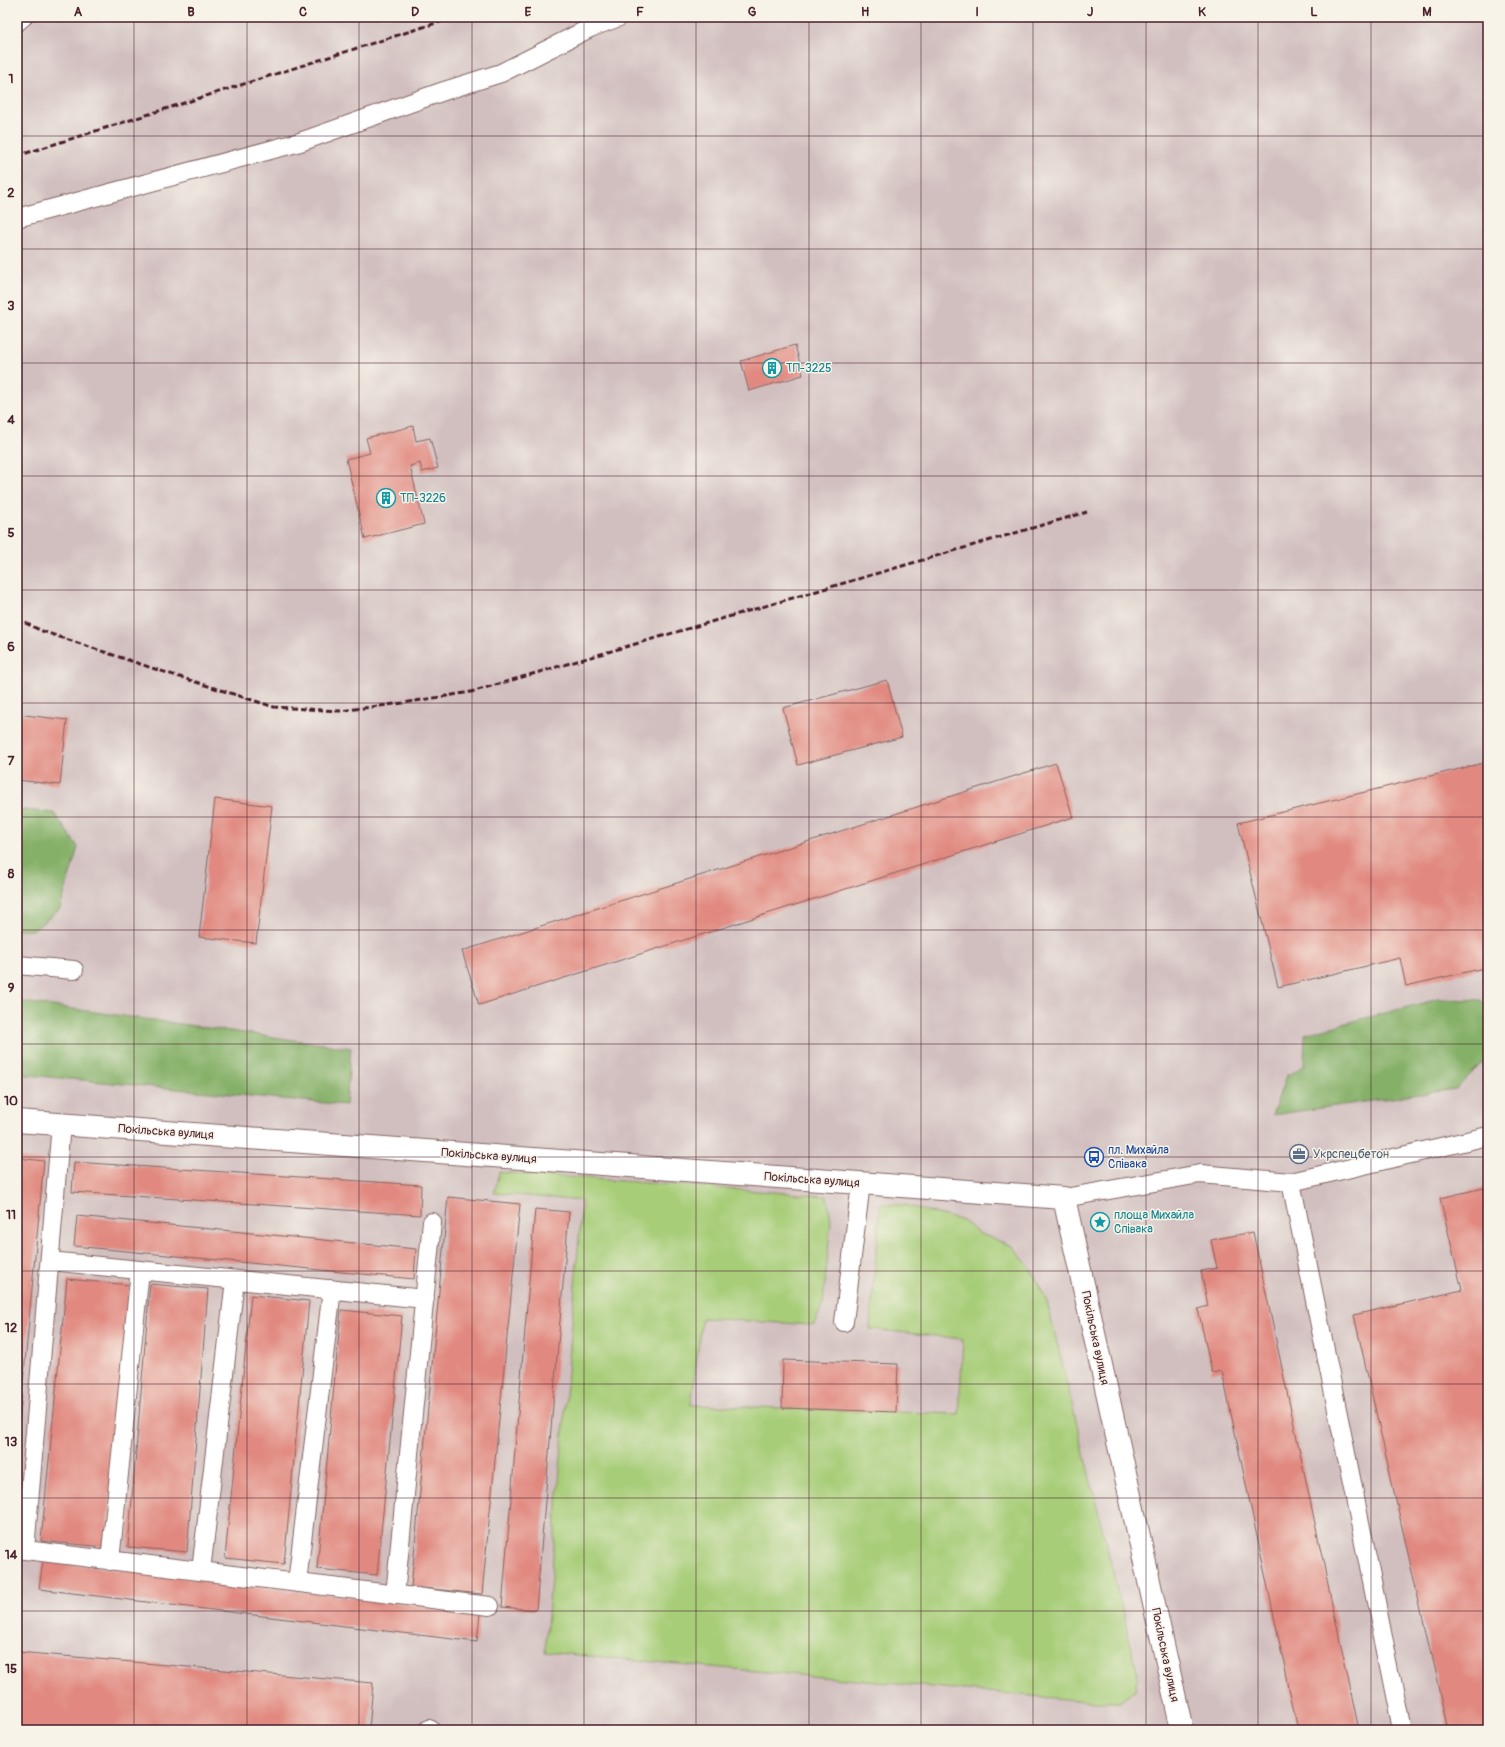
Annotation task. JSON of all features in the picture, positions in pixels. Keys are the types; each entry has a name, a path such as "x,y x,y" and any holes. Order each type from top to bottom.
{"street":[{"name":"Покільська вулиця","path":"17,1121 1064,1198 1182,1730"}],"lane":[{"path":"17,22 23,17"},
{"path":"17,217 300,142 444,91 501,73 590,28 619,17"},
{"path":"17,965 74,970"},
{"path":"61,1124 25,1550 490,1606"},
{"path":"1064,1198 1200,1174 1291,1182 1488,1136"},
{"path":"1291,1182 1402,1730"},
{"path":"844,1322 861,1183"},
{"path":"395,1594 432,1222"},
{"path":"50,1261 425,1299"},
{"path":"110,1560 140,1270"},
{"path":"201,1571 235,1280"},
{"path":"297,1583 332,1289"}],"shaded area":[{"path":"17,17 1488,17 1488,1730 17,1730"}],"green space":[{"path":"17,809 54,813 78,847 60,909 34,930 17,930"},
{"path":"1438,999 1481,1000 1488,1008 1488,1057 1456,1089 1272,1115 1286,1076 1304,1066 1305,1034"},
{"path":"17,1001 351,1048 346,1105 17,1074"},
{"path":"499,1172 827,1196 831,1220 823,1303 814,1325 702,1318 691,1405 959,1414 963,1339 870,1329 880,1204 904,1205 964,1221 978,1233 1012,1246 1032,1270 1047,1302 1138,1675 1135,1691 1120,1702 1098,1702 545,1652 582,1201 494,1193"}],"building":[{"name":"ТП-3225","path":"795,345 803,375 749,391 741,361"},
{"name":"ТП-3226","path":"413,426 416,441 430,438 438,468 422,472 420,463 410,466 424,524 365,539 346,459 370,453 366,438"},
{"path":"887,680 902,737 798,765 783,708"},
{"path":"17,714 67,720 60,785 17,780"},
{"path":"1488,762 1488,967 1406,986 1400,958 1278,987 1238,823"},
{"path":"1056,763 1073,817 479,1005 462,951"},
{"path":"215,799 272,806 256,943 199,937"},
{"path":"19,1158 44,1161 18,1437 17,1174"},
{"path":"74,1162 421,1185 420,1215 72,1192"},
{"path":"1488,1187 1488,1730 1448,1730 1354,1315 1462,1290 1440,1198"},
{"path":"448,1197 520,1204 482,1594 411,1587"},
{"path":"535,1209 569,1212 536,1610 502,1607"},
{"path":"77,1216 416,1249 414,1279 74,1246"},
{"path":"1253,1232 1359,1730 1298,1730 1222,1371 1212,1373 1198,1309 1208,1306 1201,1271 1217,1268 1211,1240"},
{"path":"67,1279 130,1285 105,1547 41,1541"},
{"path":"150,1284 208,1289 187,1552 128,1547"},
{"path":"251,1295 309,1301 284,1564 225,1558"},
{"path":"341,1310 402,1316 377,1575 317,1569"},
{"path":"783,1360 898,1364 896,1412 782,1408"},
{"path":"43,1561 480,1613 477,1642 39,1589"},
{"path":"17,1652 373,1683 369,1730 17,1730"}],"railway":[{"path":"17,156 455,17"},
{"path":"17,619 42,631 274,707 339,711 471,692 1087,512"}],"place":[{"name":"ТП-3225","path":"772,368"},
{"name":"ТП-3226","path":"386,498"},
{"name":"Укрспецбетон","path":"1299,1154"},
{"name":"пл. Михайла Співака","path":"1094,1157"},
{"name":"площа Михайла Співака","path":"1100,1222"}]}
